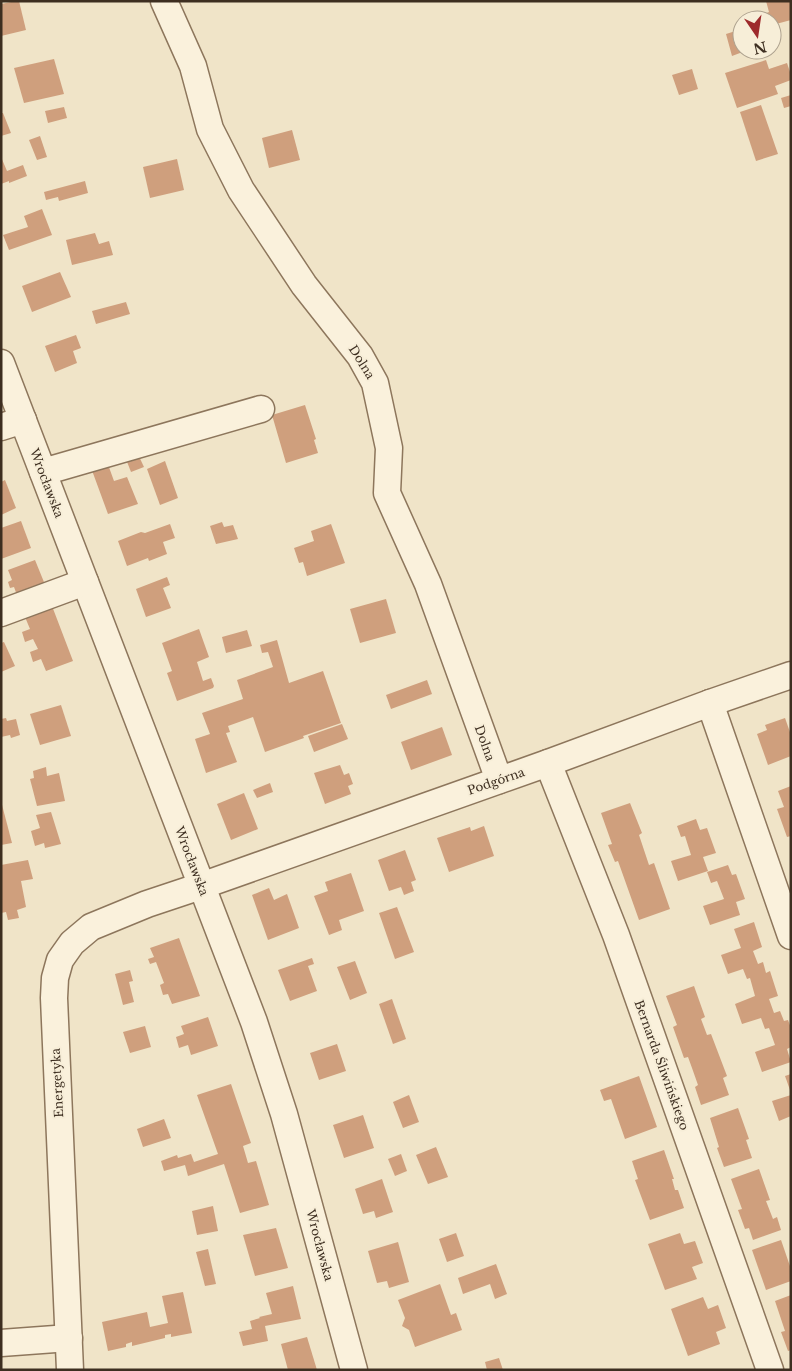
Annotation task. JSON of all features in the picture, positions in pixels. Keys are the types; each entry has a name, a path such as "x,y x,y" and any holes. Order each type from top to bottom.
{"street":[{"name":"Dolna","path":"164,1 193,66 210,129 241,190 304,285 360,356 375,383 389,448 387,493 428,584 499,780"},
{"name":"Wrocławska","path":"1,362 12,423 43,472 254,1022 284,1114 354,1370"},
{"path":"43,472 261,409"},
{"path":"1,613 85,582"},
{"name":"Podgórna","path":"202,886 791,675"},
{"path":"710,703 791,936"},
{"name":"Bernarda Śliwińskiego","path":"548,763 616,935 770,1370"},
{"name":"Energetyka","path":"70,1370 54,978 60,960 72,943 91,927 147,904 202,886"},
{"path":"1,1343 68,1338"}],"building":[{"path":"19,1 26,30 1,36 1,4"},
{"path":"766,1 791,1 791,20 782,22 782,10 768,10"},
{"path":"732,32 732,56 726,34"},
{"path":"54,59 64,94 24,103 14,68"},
{"path":"766,60 769,69 787,63 791,80 775,86 778,94 737,108 725,73"},
{"path":"692,69 698,89 679,95 672,75"},
{"path":"791,95 791,106 784,108 781,98"},
{"path":"761,105 778,154 756,161 740,112"},
{"path":"64,107 67,118 48,123 45,111"},
{"path":"1,113 3,113 11,133 1,136"},
{"path":"292,130 300,160 269,168 262,138"},
{"path":"40,136 47,157 37,160 29,140"},
{"path":"1,157 7,171 23,165 27,176 1,184"},
{"path":"177,159 184,190 150,198 143,167"},
{"path":"85,181 88,193 59,201 58,197 46,200 44,192"},
{"path":"42,209 52,235 9,250 3,235 28,227 24,216"},
{"path":"95,233 99,244 109,241 113,255 72,265 66,240"},
{"path":"60,272 71,297 32,312 22,286"},
{"path":"126,302 130,314 96,324 92,311"},
{"path":"76,335 81,348 73,351 77,363 55,372 45,346"},
{"path":"305,405 316,439 314,440 318,453 286,463 272,415"},
{"path":"136,450 144,467 131,472 124,454"},
{"path":"106,459 114,481 127,477 138,504 108,514 90,465"},
{"path":"165,461 178,498 160,505 147,469"},
{"path":"5,480 16,508 1,515 1,482"},
{"path":"21,521 31,548 1,559 1,528"},
{"path":"222,522 224,527 233,525 238,539 216,544 210,526"},
{"path":"170,524 175,538 163,542 167,554 149,561 148,558 127,566 118,541"},
{"path":"331,524 345,563 307,576 303,562 299,563 294,548 314,541 311,531"},
{"path":"35,560 46,587 18,598 14,587 10,588 8,582 12,580 8,570"},
{"path":"167,577 170,585 163,588 171,608 146,617 136,589"},
{"path":"386,599 396,633 360,643 350,609"},
{"path":"52,606 73,661 46,671 41,659 33,662 30,652 38,649 33,639 25,642 22,632 30,629 25,617"},
{"path":"199,629 209,657 197,662 203,681 211,678 214,686 177,701 167,673 172,671 162,643"},
{"path":"247,630 252,646 226,653 222,637"},
{"path":"277,640 289,683 323,671 341,723 265,752 253,717 228,726 230,732 226,733 237,762 206,773 195,739 210,734 202,713 243,699 237,680 273,667 268,652 262,653 260,645"},
{"path":"4,642 15,666 1,672 1,643"},
{"path":"427,680 432,694 391,709 386,695"},
{"path":"61,705 71,736 40,745 30,714"},
{"path":"6,718 7,721 16,719 20,735 11,738 10,735 1,737 1,719"},
{"path":"785,718 791,735 791,756 768,765 757,734 767,730 765,725"},
{"path":"342,724 348,739 314,752 308,736"},
{"path":"442,727 452,755 411,770 401,742"},
{"path":"340,765 344,775 349,773 353,784 348,786 351,794 325,804 314,773"},
{"path":"46,767 47,776 59,773 65,801 37,806 30,779 34,778 33,771"},
{"path":"270,783 273,792 257,798 253,790"},
{"path":"791,786 791,836 787,837 777,809 784,807 778,791"},
{"path":"244,793 258,829 231,840 217,804"},
{"path":"1,801 12,843 1,845"},
{"path":"630,803 642,833 639,835 649,865 654,863 670,909 639,920 618,861 615,862 608,845 612,844 601,813"},
{"path":"51,812 61,844 45,848 44,843 35,846 31,831 40,828 36,815"},
{"path":"696,819 700,830 707,828 716,853 703,857 708,871 678,881 671,861 691,855 685,836 681,837 677,826"},
{"path":"484,826 494,856 449,872 437,838 470,827 471,831"},
{"path":"405,850 416,880 411,882 414,891 404,895 401,887 389,891 378,860"},
{"path":"28,860 33,879 21,881 26,907 17,910 19,918 8,920 6,912 1,913 1,865"},
{"path":"728,865 732,875 736,874 745,899 736,902 740,915 710,925 703,906 724,899 717,881 711,883 707,872"},
{"path":"351,873 364,911 339,920 342,930 329,935 314,896 328,891 325,882"},
{"path":"269,888 274,900 287,894 299,928 268,940 252,895"},
{"path":"397,907 414,952 395,959 379,913"},
{"path":"754,922 762,947 753,951 758,964 763,962 766,973 770,971 778,996 769,999 774,1013 780,1011 784,1021 788,1020 791,1028 791,1047 787,1049 791,1062 762,1072 755,1052 775,1045 769,1028 765,1029 761,1018 742,1024 735,1004 755,996 750,978 747,979 743,969 728,974 721,955 741,948 734,929"},
{"path":"179,938 200,996 172,1004 168,994 163,995 160,985 164,983 156,962 150,964 148,959 154,957 150,948"},
{"path":"312,958 314,964 308,966 317,991 290,1001 278,970"},
{"path":"355,961 367,993 350,1000 337,967"},
{"path":"130,970 133,981 129,982 134,1002 123,1005 115,974"},
{"path":"694,986 705,1017 701,1019 707,1035 711,1034 727,1076 723,1078 729,1095 701,1105 695,1087 698,1085 688,1057 684,1058 673,1027 677,1025 666,996"},
{"path":"392,999 406,1039 393,1044 379,1004"},
{"path":"208,1017 218,1046 191,1055 188,1045 179,1048 176,1037 184,1034 181,1026"},
{"path":"145,1026 151,1047 130,1053 123,1032"},
{"path":"337,1044 346,1071 319,1080 310,1053"},
{"path":"791,1074 791,1090 790,1090 785,1076"},
{"path":"639,1076 657,1127 625,1139 611,1099 604,1101 600,1090"},
{"path":"231,1084 251,1143 243,1146 248,1163 256,1161 269,1205 240,1213 224,1164 188,1176 185,1165 164,1171 161,1161 177,1155 178,1158 191,1154 194,1162 218,1154 197,1095"},
{"path":"409,1095 419,1122 403,1128 393,1102"},
{"path":"791,1095 791,1116 779,1121 772,1101"},
{"path":"738,1108 749,1139 746,1140 752,1158 724,1167 717,1148 719,1147 710,1118"},
{"path":"363,1115 374,1148 344,1158 333,1125"},
{"path":"164,1119 171,1138 143,1147 137,1129"},
{"path":"436,1147 448,1177 428,1184 416,1155"},
{"path":"664,1150 674,1179 672,1179 675,1190 678,1190 684,1208 650,1220 635,1180 638,1179 632,1161"},
{"path":"401,1154 407,1171 395,1176 388,1159"},
{"path":"759,1169 770,1200 766,1201 773,1219 777,1217 781,1230 753,1240 749,1228 745,1229 738,1210 742,1209 731,1179"},
{"path":"382,1179 393,1212 376,1218 374,1211 363,1214 355,1189"},
{"path":"213,1206 218,1231 197,1235 192,1211"},
{"path":"276,1228 288,1268 255,1276 243,1235"},
{"path":"456,1233 464,1256 447,1262 439,1239"},
{"path":"680,1233 684,1244 695,1241 703,1263 692,1267 697,1279 665,1290 648,1244"},
{"path":"781,1240 791,1269 791,1281 766,1290 752,1250"},
{"path":"398,1242 409,1282 389,1288 387,1281 377,1283 368,1251"},
{"path":"208,1249 216,1284 205,1286 196,1252"},
{"path":"496,1264 507,1294 495,1299 490,1284 463,1294 458,1278"},
{"path":"440,1284 451,1315 456,1313 462,1330 415,1347 409,1330 402,1326 405,1318 398,1300"},
{"path":"293,1286 301,1319 265,1326 268,1341 243,1346 239,1332 252,1329 250,1321 272,1314 266,1293"},
{"path":"183,1292 192,1333 171,1337 171,1334 165,1335 165,1338 132,1346 132,1342 126,1344 126,1347 108,1351 102,1322 147,1312 150,1327 168,1323 162,1296"},
{"path":"791,1295 791,1350 788,1351 781,1332 785,1331 775,1301"},
{"path":"703,1297 708,1309 718,1305 726,1328 716,1332 720,1344 688,1356 671,1309"},
{"path":"307,1337 317,1370 288,1370 281,1344"},
{"path":"499,1358 503,1370 487,1370 485,1362"}]}
